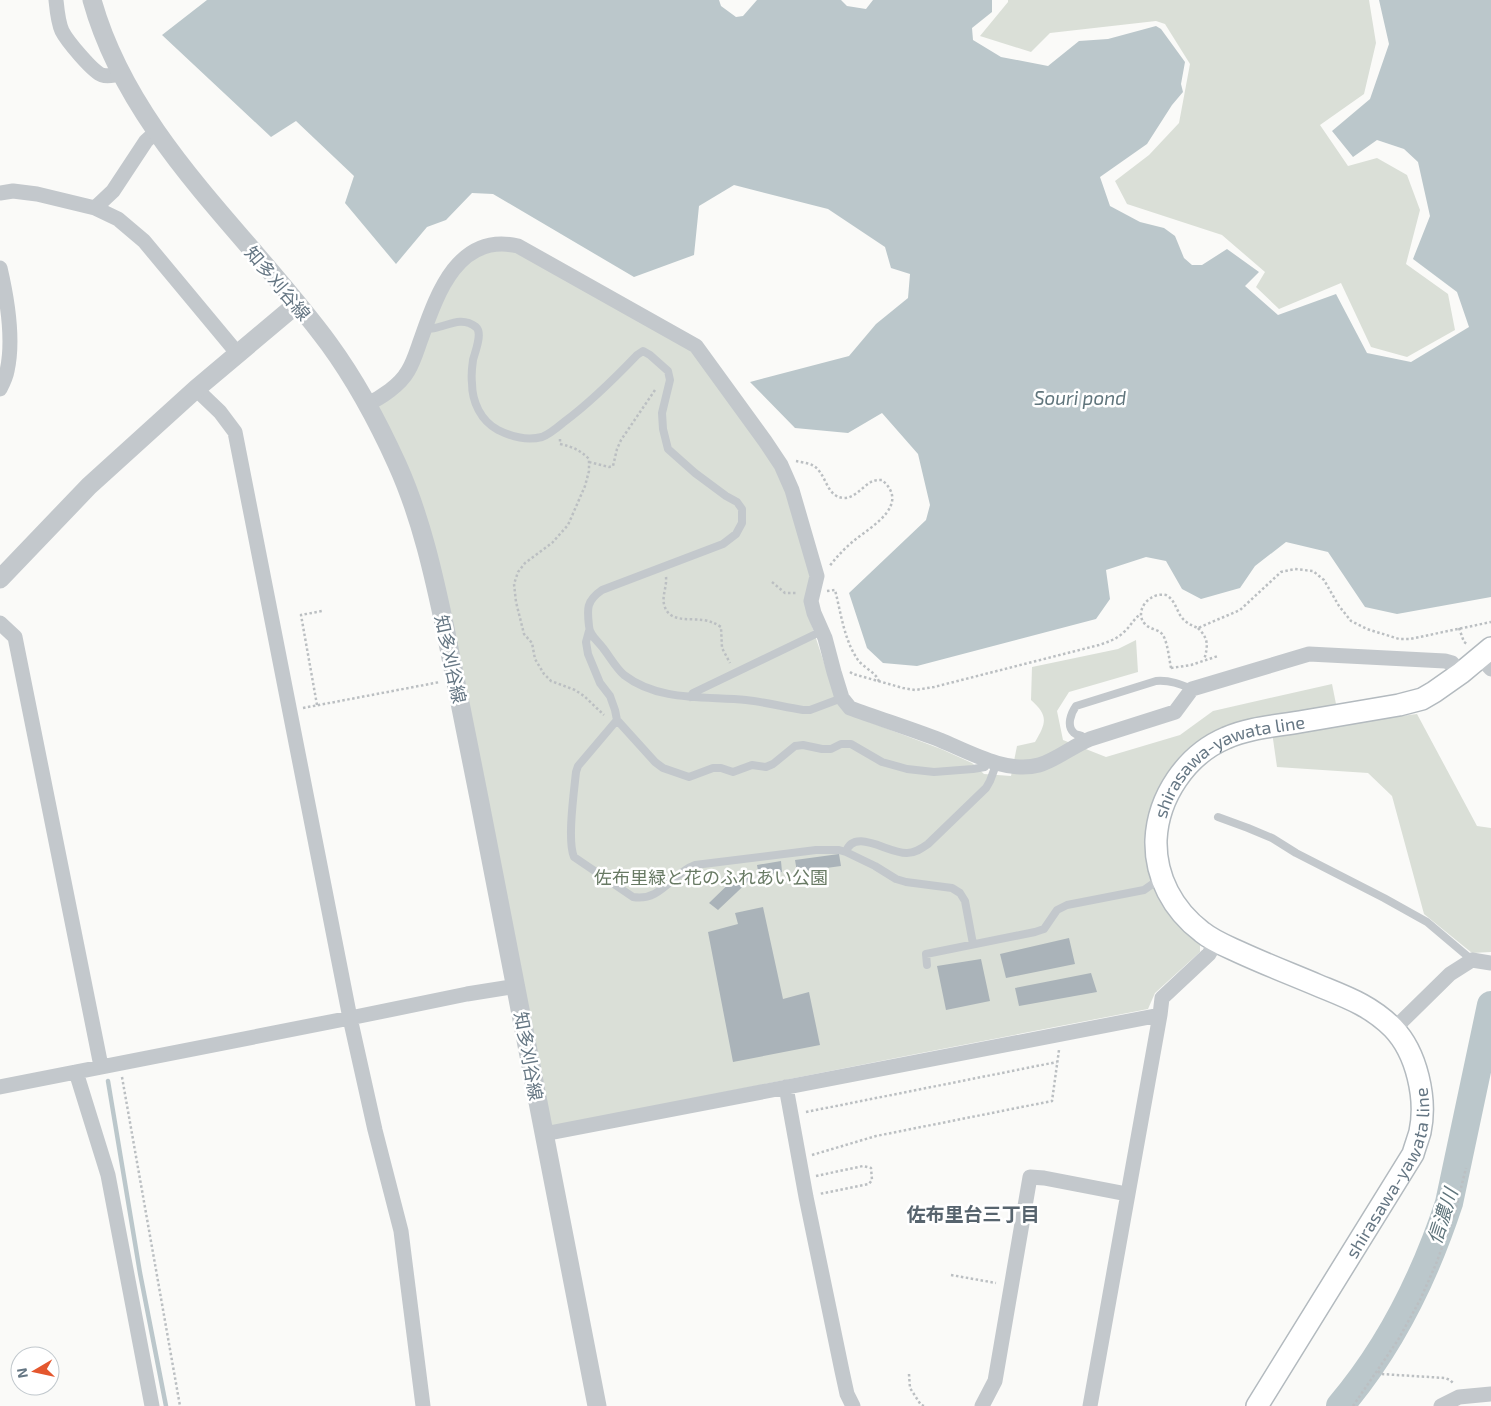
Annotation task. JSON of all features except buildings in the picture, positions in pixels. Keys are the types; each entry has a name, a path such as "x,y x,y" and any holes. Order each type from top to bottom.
{"main road":[{"name":"shirasawa-yawata line","path":"1257,1406 1413,1154 1420,1132 1422,1087 1403,1041 1394,1029 1373,1010 1352,999 1216,942 1202,932 1180,911 1171,899 1161,878 1158,865 1156,833 1160,816 1168,792 1178,777 1210,746 1228,737 1255,729 1399,705 1422,699 1487,658"}],"street":[{"path":"56,0 62,31 71,45 96,72 103,76 114,76 122,73"},
{"name":"知多刈谷線","path":"92,0 106,41 134,96 157,131 219,212 330,345 367,404 398,465 415,512 435,584 455,680 597,1406"},
{"path":"95,208 113,191 146,141 157,131"},
{"path":"0,193 13,191 37,194 95,208 118,219 144,241 238,354"},
{"path":"367,404 383,396 407,373 449,274 470,253 483,246 494,244 507,243 518,246 696,346 778,460 792,490 817,576 811,601 825,638 842,698 850,708 942,741 981,759 1020,767 1039,765 1084,742 1175,712 1192,690 1309,654 1445,661 1452,663 1461,673"},
{"path":"0,268 9,323 10,352 7,372 0,389"},
{"path":"0,579 89,486 196,389 297,304"},
{"path":"196,389 220,412 235,432 350,1018 374,1130 401,1231 423,1406"},
{"path":"0,623 15,637 101,1066"},
{"path":"1090,1406 1162,998 1209,954 1216,942"},
{"path":"1394,1029 1450,974 1472,960 1490,963"},
{"path":"0,1087 467,994 516,986"},
{"path":"544,1134 1160,1015"},
{"path":"76,1072 108,1175 152,1406"},
{"path":"786,1087 798,1159 842,1371 847,1394 853,1406"},
{"path":"982,1406 995,1381 1030,1177 1127,1194"},
{"path":"1441,1406 1459,1396 1491,1394"}],"lane":[{"path":"425,328 430,330 446,324 465,322 479,330 472,382 474,398 481,416 490,426 507,435 522,439 542,437 563,424 601,392 636,355 643,351 668,371 670,380 662,413 662,430 668,448 696,473 737,502 742,509 742,523 736,534 723,544 602,590 593,596 589,603 589,631 586,642 588,654 600,683 610,696 615,710 615,722 578,766 576,772 571,841 574,857 633,897 641,898 648,897 666,887 686,868 695,865 816,850 839,850 876,866 896,879 952,888 960,893 965,901 972,944"},
{"path":"589,631 624,675 639,684 663,693 690,697 747,700 803,710 810,710 842,698"},
{"path":"690,697 693,693 822,631"},
{"path":"1084,742 1082,736 1074,733 1070,727 1070,719 1076,706 1156,681 1167,680 1176,682 1192,690"},
{"path":"615,722 663,768 689,777 713,768 721,768 733,772 752,765 766,766 773,764 795,746 803,745 830,749 841,744 851,744 882,762 907,769 934,772 985,767 993,761"},
{"path":"846,852 848,846 861,841 870,842 896,852 918,851 928,844 986,788 990,781 993,761"},
{"path":"1218,817 1272,838 1296,854 1427,922 1472,960"},
{"path":"927,965 926,954 1035,932 1044,929 1057,910 1067,905 1144,890 1161,878"}],"path":[{"path":"589,462 609,467 613,466 621,440 656,388"},
{"path":"563,424 564,428 560,444 574,447 581,451 589,459 589,471 585,486 568,525 552,543 525,563 518,572 514,584 516,602 524,634 532,643 535,660 544,674 551,681 575,690 584,696 615,722"},
{"path":"778,460 788,459 812,465 819,471 829,490 835,495 844,498 856,494 872,481 882,480 887,484 892,496 892,504 884,517 836,558 824,574 817,576"},
{"path":"664,567 666,585 664,604 668,612 679,619 714,622 721,627 722,648 737,672"},
{"path":"1198,628 1240,610 1281,572 1295,569 1313,570 1324,580 1339,606 1351,621 1367,629 1399,639 1410,639 1491,622"},
{"path":"1171,668 1164,637 1160,632 1146,625 1141,614 1143,605 1148,599 1156,595 1166,596 1172,601 1183,620 1204,633 1207,640 1204,660"},
{"path":"316,705 301,615 322,611"},
{"path":"846,669 853,674 903,688 916,690 934,687 1106,642 1125,632 1141,614"},
{"path":"289,710 455,680"},
{"path":"798,1159 876,1136 1052,1101 1061,1034"},
{"path":"790,1112 802,1113 1057,1062"},
{"path":"119,1063 180,1406"},
{"path":"802,1179 863,1166 871,1168 872,1180 869,1184 806,1197"},
{"path":"1353,1406 1378,1372 1398,1340 1436,1264 1455,1212 1466,1168"},
{"path":"951,1274 1011,1286"},
{"path":"1378,1372 1381,1374 1444,1378 1450,1380 1455,1385 1459,1396"},
{"path":"909,1374 910,1388 924,1406"}],"green space":[{"path":"1008,0 1369,0 1376,43 1364,94 1320,125 1348,166 1377,158 1407,175 1420,210 1406,264 1448,294 1455,330 1407,357 1371,347 1341,283 1279,309 1256,287 1265,272 1222,235 1127,204 1115,181 1149,155 1179,123 1190,64 1165,24 1156,21 1050,33 1031,52 980,36"},
{"name":"佐布里緑と花のふれあい公園","path":"507,243 696,346 781,465 817,576 805,605 834,693 848,714 941,749 972,763 984,774 1011,776 1017,746 1035,742 1042,730 1044,720 1041,711 1031,700 1032,667 1118,649 1136,640 1138,672 1069,692 1057,711 1063,740 1106,757 1180,735 1213,711 1332,684 1340,724 1417,714 1477,826 1491,828 1491,952 1472,953 1424,914 1392,796 1368,773 1277,767 1270,718 1243,722 1218,730 1196,744 1166,777 1154,801 1151,817 1149,856 1152,883 1158,897 1167,909 1200,942 1200,952 1155,993 1148,1009 569,1123 544,1134 435,584 367,404 383,396 420,340 470,253"}],"water":[{"name":"Souri pond","path":"207,0 719,0 721,6 736,17 743,16 757,0 841,0 847,6 866,9 873,0 992,0 992,12 972,28 973,40 1001,57 1048,66 1079,41 1108,39 1156,26 1161,29 1185,62 1181,84 1183,92 1172,105 1147,144 1100,177 1110,206 1140,222 1164,228 1175,236 1184,258 1192,265 1202,265 1227,249 1259,272 1245,286 1278,315 1336,294 1367,353 1411,362 1469,327 1457,292 1413,259 1430,216 1418,162 1404,149 1377,140 1353,157 1332,131 1370,99 1389,44 1379,0 1491,0 1491,597 1397,614 1365,607 1328,552 1286,542 1255,566 1240,588 1201,599 1182,589 1166,561 1146,557 1106,570 1110,599 1096,619 917,666 883,663 867,648 849,593 926,520 930,505 918,454 882,413 848,433 795,428 750,382 849,356 876,324 908,298 910,274 891,268 885,247 828,209 734,185 699,206 694,255 634,277 493,194 472,193 446,220 427,227 396,264 345,203 354,176 296,121 271,137 162,35"}],"waterway":[{"name":"信濃川","path":"1340,1406 1375,1360 1390,1335 1429,1257 1449,1203 1491,1005"},
{"path":"108,1081 140,1273 166,1406"}],"district":[{"name":"佐布里台三丁目","path":"973,1213"}]}
